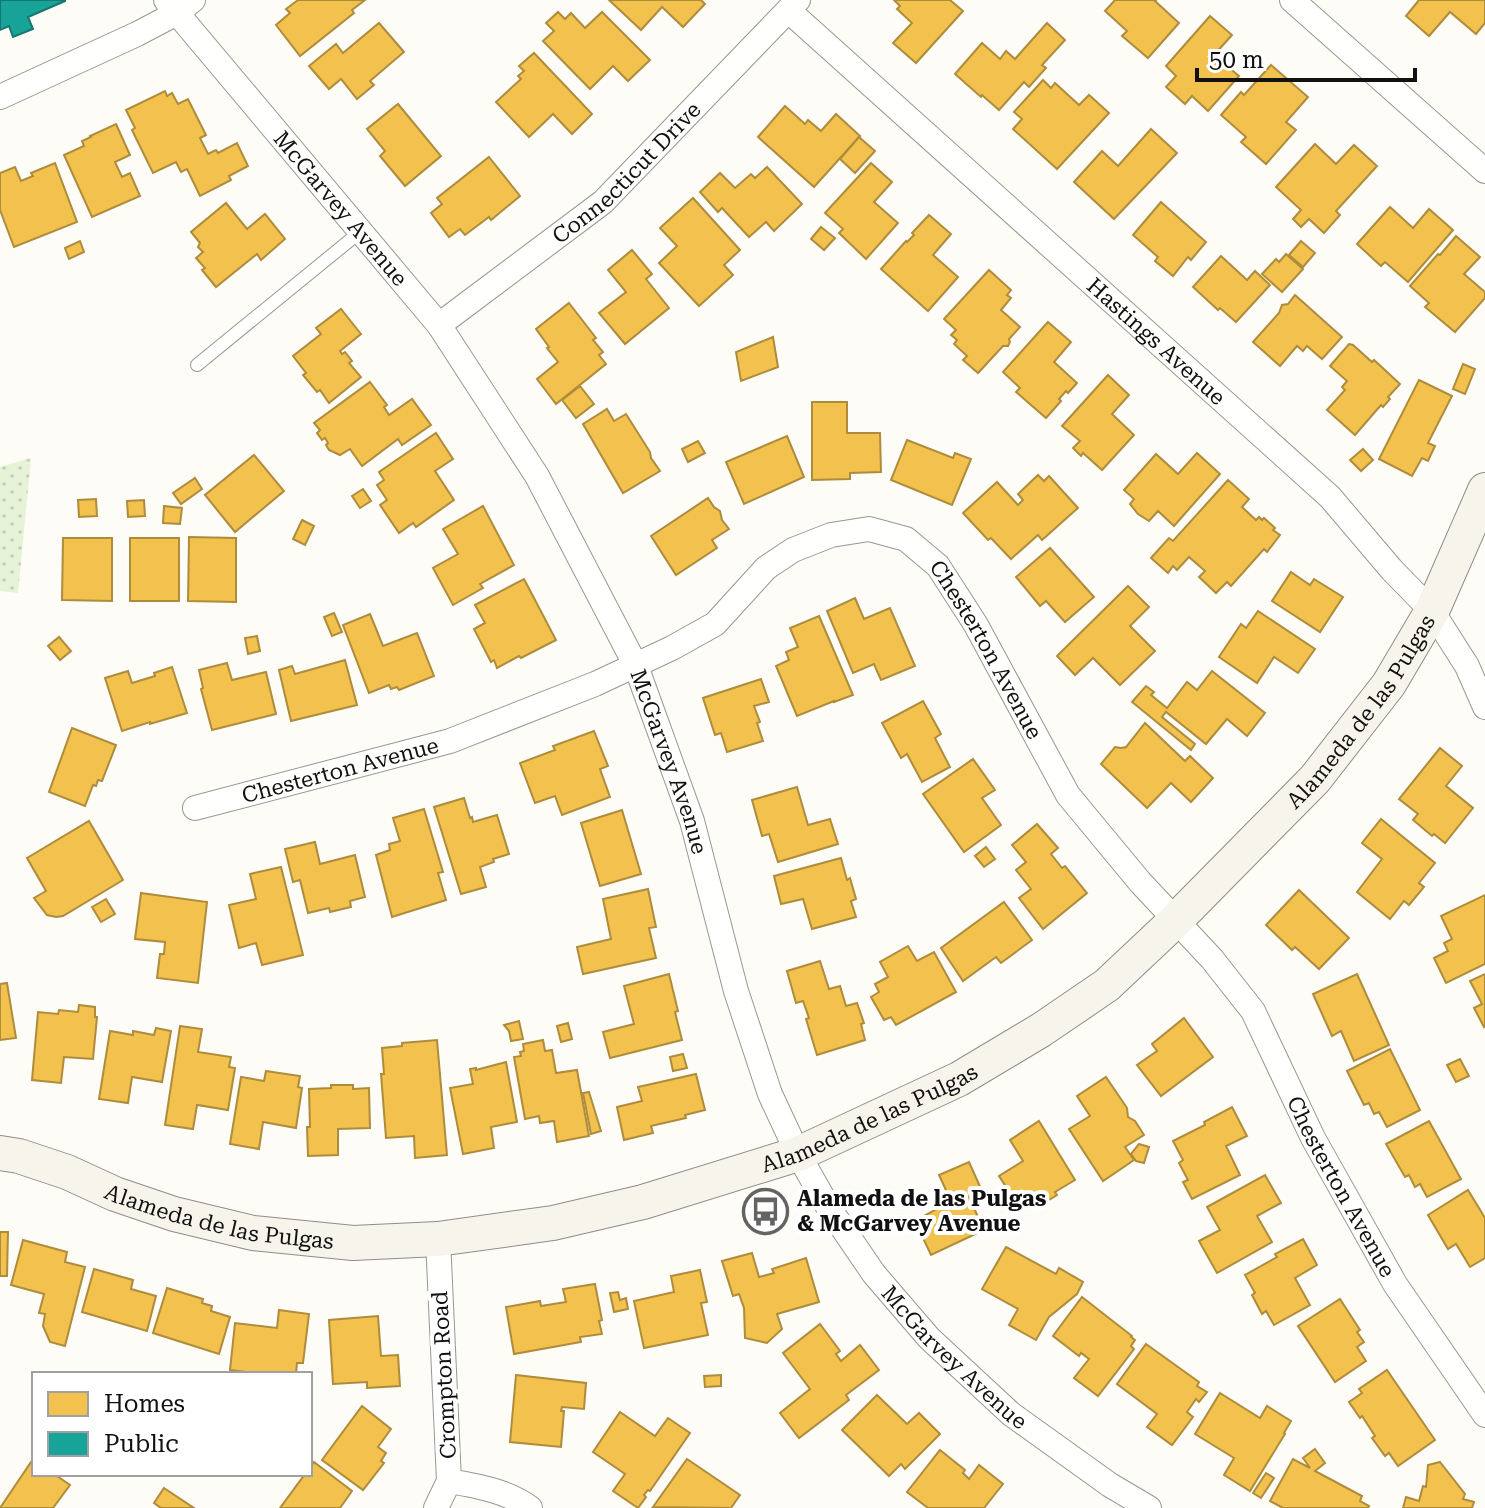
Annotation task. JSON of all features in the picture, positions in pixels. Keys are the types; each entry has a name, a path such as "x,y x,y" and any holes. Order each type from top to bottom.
{"main road":[{"name":"Alameda de las Pulgas","path":"0,1153 67,1172 115,1194 174,1214 253,1233 353,1243 438,1239 553,1223 643,1202 798,1154 959,1079 1041,1030 1107,985 1176,920 1315,779 1389,684 1432,611 1485,490"}],"street":[{"path":"1292,0 1485,171"},
{"path":"0,97 137,34 179,4"},
{"name":"McGarvey Avenue","path":"179,4 360,232 439,325 537,476 636,666 692,821 736,991 770,1094 798,1154 827,1205 874,1274 929,1338 1011,1414 1110,1485 1149,1508"},
{"name":"Connecticut Drive","path":"439,325 603,202 793,6"},
{"name":"Hastings Avenue","path":"793,6 1330,497 1392,570 1432,611 1467,666 1485,707"},
{"name":"Chesterton Avenue","path":"195,808 450,741 595,684 715,624 766,568 793,550 831,535 869,529 906,539 938,566 976,625 1068,795 1140,882 1212,959 1253,1011 1313,1138 1395,1284 1485,1415"},
{"name":"Crompton Road","path":"436,1508 449,1481 438,1239"},
{"path":"449,1481 486,1487 530,1508"}],"lane":[{"path":"197,365 360,232"}],"green space":[{"path":"31,458 18,593 0,591 0,467"}],"building: Homes":[{"path":"298,0 365,0 352,10 354,13 300,56 276,25 290,13 286,9"},
{"path":"609,0 701,0 705,4 683,27 662,7 641,30"},
{"path":"894,0 950,0 963,11 916,63 893,43 912,23 897,9 900,6"},
{"path":"1115,0 1156,0 1179,23 1148,58 1122,36 1127,31 1105,11"},
{"path":"1419,0 1485,0 1485,23 1476,34 1450,12 1429,36 1406,16"},
{"path":"558,12 565,19 571,13 585,28 602,12 650,60 628,81 613,66 590,89 543,41 554,31 546,23"},
{"path":"1210,16 1232,35 1214,55 1239,76 1208,111 1192,96 1185,104 1166,87 1176,76 1166,66"},
{"path":"379,23 404,52 370,81 374,85 357,99 341,79 329,89 309,66 336,44 343,53"},
{"path":"1047,23 1065,40 1042,65 1046,68 1029,87 1024,82 999,110 955,74 982,43 1000,59 1006,51 1015,59"},
{"path":"534,53 592,114 572,134 553,114 529,137 496,102 521,79 518,76 524,71 519,66"},
{"path":"1271,65 1308,97 1286,122 1296,130 1266,164 1241,142 1246,137 1221,115"},
{"path":"1043,80 1051,88 1055,83 1079,105 1089,95 1109,113 1057,169 1013,129 1022,119 1014,112"},
{"path":"165,91 167,96 172,93 178,104 188,99 206,135 200,138 208,154 216,150 218,153 237,143 248,166 229,176 231,180 200,196 187,169 181,172 176,162 153,173 126,110"},
{"path":"398,104 441,156 405,186 380,156 385,151 367,129"},
{"path":"785,106 805,124 808,120 821,131 836,114 860,136 814,187 758,137"},
{"path":"116,124 130,155 115,162 122,177 130,173 140,196 92,217 64,155 84,146 82,141 90,136"},
{"path":"1151,129 1177,153 1114,219 1074,182 1102,151 1118,166"},
{"path":"859,137 875,151 855,173 840,159"},
{"path":"1315,144 1336,164 1354,145 1377,166 1336,211 1340,215 1324,233 1309,219 1301,227 1293,219 1301,210 1276,187"},
{"path":"489,157 520,196 491,220 489,217 465,235 460,229 449,237 431,213 442,204 437,198"},
{"path":"55,163 77,222 14,247 0,210 0,173 15,167 21,181"},
{"path":"871,163 892,182 874,202 898,223 866,259 839,233 843,229 825,213"},
{"path":"767,167 802,204 774,231 766,222 749,237 722,208 718,212 700,192 720,173 735,188 751,174 755,178"},
{"path":"693,198 740,250 724,265 733,275 699,306 659,263 677,246 660,228"},
{"path":"1161,202 1206,242 1191,260 1188,257 1173,276 1155,261 1158,257 1133,235"},
{"path":"226,203 247,229 265,214 285,239 261,260 257,254 216,287 196,258 203,252 191,232"},
{"path":"1390,207 1413,228 1429,209 1453,230 1408,282 1385,262 1381,266 1357,244"},
{"path":"929,215 951,234 933,255 958,277 928,311 881,269"},
{"path":"821,227 835,238 824,250 811,239"},
{"path":"1456,236 1480,257 1464,274 1485,292 1485,298 1455,332 1425,307 1429,303 1410,286"},
{"path":"80,241 84,252 69,259 65,248"},
{"path":"1301,241 1315,253 1303,267 1289,255"},
{"path":"632,250 652,274 646,279 669,308 625,344 599,313 626,292 608,270"},
{"path":"1286,254 1303,269 1282,292 1262,274 1276,259 1279,262"},
{"path":"1221,256 1247,280 1255,271 1270,285 1236,322 1193,287"},
{"path":"989,270 1011,290 1007,295 1011,298 1001,310 1020,327 1009,339 1008,346 1003,346 978,373 963,360 967,356 954,344 957,340 951,335 956,330 944,319"},
{"path":"1295,295 1342,337 1322,359 1307,346 1303,351 1297,346 1280,366 1253,342 1279,313 1282,305 1288,304"},
{"path":"569,303 596,338 593,340 603,352 599,355 606,364 556,404 537,379 558,362 536,329"},
{"path":"341,309 361,334 340,351 342,354 345,352 352,361 349,363 361,377 329,403 303,375 306,373 293,356 321,334 316,328"},
{"path":"1048,322 1071,342 1054,362 1077,383 1068,393 1066,391 1046,418 1016,392 1020,388 1003,372"},
{"path":"773,337 778,367 741,381 736,352"},
{"path":"1349,344 1372,362 1374,360 1400,384 1383,407 1381,405 1355,435 1327,410 1345,390 1342,387 1347,381 1330,366"},
{"path":"1463,364 1475,369 1465,394 1453,389"},
{"path":"1108,375 1129,395 1112,414 1134,435 1102,470 1073,448 1080,441 1062,426"},
{"path":"1419,380 1452,396 1428,443 1435,446 1428,461 1422,458 1412,476 1379,459"},
{"path":"370,382 387,405 384,407 389,415 412,399 431,425 402,445 398,439 362,466 350,449 340,455 329,450 328,443 317,433 320,430 314,423"},
{"path":"580,386 594,404 576,418 562,400"},
{"path":"812,402 847,402 847,433 880,433 881,472 850,473 850,479 812,480"},
{"path":"607,409 614,421 626,414 660,471 623,493 583,424"},
{"path":"436,433 453,459 435,471 454,500 416,527 413,523 399,533 380,505 387,500 377,485 384,480 379,472"},
{"path":"787,436 804,477 744,504 726,462"},
{"path":"907,440 953,458 955,453 971,459 952,505 891,480"},
{"path":"698,441 705,453 688,462 682,449"},
{"path":"1363,449 1373,460 1361,471 1350,460"},
{"path":"1197,453 1220,474 1174,526 1158,511 1149,521 1138,514 1130,504 1134,499 1124,490 1156,454 1178,474"},
{"path":"254,455 284,491 235,532 205,495"},
{"path":"1038,475 1044,481 1049,476 1078,508 1042,540 1038,535 1011,559 963,513 997,482 1018,505 1023,500 1018,494"},
{"path":"195,478 202,489 181,504 173,493"},
{"path":"1228,480 1249,499 1242,507 1256,520 1264,518 1280,535 1267,552 1264,549 1231,586 1227,582 1216,593 1199,577 1205,571 1189,557 1177,570 1173,566 1168,573 1151,558 1169,538 1173,541"},
{"path":"363,489 371,501 360,508 352,496"},
{"path":"708,498 720,511 729,529 712,540 717,548 676,575 651,536"},
{"path":"96,499 97,516 79,517 78,500"},
{"path":"144,500 145,516 128,517 127,501"},
{"path":"164,506 182,508 180,524 163,523"},
{"path":"483,506 514,565 480,584 483,588 453,605 433,568 458,554 443,529"},
{"path":"302,520 314,526 305,545 293,539"},
{"path":"189,537 236,538 236,602 188,601"},
{"path":"63,538 112,538 112,601 62,600"},
{"path":"130,538 179,538 179,601 130,601"},
{"path":"1050,548 1094,597 1065,622 1046,601 1040,606 1016,577"},
{"path":"1291,572 1310,585 1314,579 1343,597 1320,632 1272,601"},
{"path":"524,579 556,640 497,668 474,629 485,623 475,605"},
{"path":"1128,586 1149,607 1130,626 1155,651 1120,685 1093,658 1075,675 1057,656"},
{"path":"855,598 864,619 890,608 915,666 881,680 874,664 853,673 827,611"},
{"path":"1258,611 1315,649 1298,673 1274,657 1257,683 1219,657 1241,624 1246,628"},
{"path":"334,613 342,632 332,636 324,617"},
{"path":"370,614 383,646 417,633 434,676 399,690 397,687 391,689 389,685 369,693 343,625"},
{"path":"819,616 853,695 797,716 776,666 789,660 786,652 798,647 790,628"},
{"path":"257,636 260,651 248,654 245,638"},
{"path":"59,637 71,651 60,660 48,646"},
{"path":"345,660 357,705 291,721 279,670 292,666 295,674"},
{"path":"227,663 232,680 266,672 276,714 212,730 199,670"},
{"path":"172,667 187,713 122,731 105,678 128,671 132,683"},
{"path":"1212,671 1265,713 1247,736 1227,719 1206,744 1166,712 1162,717 1195,744 1191,750 1132,702 1146,686 1154,692 1151,695 1167,708 1187,682 1197,690"},
{"path":"761,679 769,702 754,706 763,741 727,752 721,733 715,735 703,698"},
{"path":"923,701 941,734 935,738 950,767 922,782 907,754 901,758 882,723"},
{"path":"1145,723 1185,761 1190,756 1213,778 1191,802 1171,783 1147,808 1101,764 1115,747 1126,747"},
{"path":"72,728 116,745 102,781 98,780 96,786 93,785 85,806 49,792"},
{"path":"594,731 608,766 600,769 610,797 562,815 555,796 535,803 520,763 555,750 553,746"},
{"path":"1440,748 1462,766 1446,786 1473,808 1445,843 1413,820 1418,814 1399,799"},
{"path":"973,759 995,790 982,798 1001,825 964,852 923,794"},
{"path":"797,787 808,825 830,819 838,844 778,862 769,834 762,836 752,800"},
{"path":"464,798 473,822 497,815 509,854 480,867 486,887 461,894 434,807"},
{"path":"424,809 443,872 438,873 446,900 392,917 376,855 390,850 389,844 400,841 393,818"},
{"path":"622,810 641,874 600,886 581,823"},
{"path":"1381,819 1435,863 1419,883 1424,887 1409,905 1404,901 1390,919 1357,892 1382,859 1362,843"},
{"path":"89,821 123,880 63,916 47,915 34,898 46,891 27,858"},
{"path":"1037,824 1058,848 1051,854 1087,893 1043,929 1019,898 1031,889 1016,870 1026,862 1012,845"},
{"path":"315,842 320,864 355,855 365,897 350,901 351,907 308,913 300,880 293,882 285,849"},
{"path":"986,847 995,859 984,867 975,856"},
{"path":"841,858 856,899 851,901 856,917 812,929 803,899 781,904 774,876"},
{"path":"281,867 303,955 262,965 256,943 239,948 229,905 256,899 250,874"},
{"path":"648,889 656,927 649,928 656,958 583,974 577,947 611,939 603,899"},
{"path":"1299,890 1349,938 1319,969 1295,947 1292,950 1266,925"},
{"path":"141,893 207,902 198,983 157,978 165,942 135,939"},
{"path":"1485,895 1485,964 1446,983 1434,958 1448,951 1444,943 1452,939 1441,916"},
{"path":"106,899 115,914 101,922 92,907"},
{"path":"1004,902 1032,940 1001,963 996,957 963,981 941,948"},
{"path":"908,946 917,961 934,952 956,992 896,1025 891,1017 884,1020 871,997 879,992 875,984 888,977 880,962"},
{"path":"820,961 829,989 840,986 846,1006 857,1003 864,1023 861,1024 865,1040 817,1055 803,1001 796,1003 787,971"},
{"path":"669,974 682,1040 610,1058 603,1032 634,1024 624,986"},
{"path":"1357,974 1389,1045 1354,1061 1341,1031 1332,1036 1313,994"},
{"path":"1485,974 1484,1027 1474,1008 1482,1004 1470,981"},
{"path":"7,983 16,1038 0,1040 0,984"},
{"path":"79,1005 95,1007 93,1059 64,1057 61,1083 32,1080 38,1012 78,1012"},
{"path":"1184,1018 1213,1057 1161,1096 1137,1065 1157,1051 1152,1044"},
{"path":"519,1021 523,1039 511,1041 504,1025"},
{"path":"568,1023 572,1039 561,1042 557,1026"},
{"path":"180,1026 202,1029 198,1052 231,1057 229,1067 235,1068 228,1110 197,1105 193,1129 165,1125"},
{"path":"156,1028 171,1031 162,1082 132,1077 128,1103 99,1099 110,1031 154,1035"},
{"path":"437,1040 447,1155 415,1158 414,1136 386,1138 382,1048"},
{"path":"543,1040 545,1051 552,1050 556,1073 577,1070 589,1136 557,1142 554,1121 540,1123 539,1116 525,1119 514,1057 521,1056 523,1044"},
{"path":"1390,1049 1420,1110 1387,1127 1379,1112 1374,1114 1369,1103 1364,1105 1347,1071"},
{"path":"683,1054 687,1068 673,1071 670,1057"},
{"path":"1460,1059 1469,1076 1456,1082 1447,1065"},
{"path":"506,1062 517,1122 491,1127 494,1148 463,1154 450,1088 473,1084 470,1069"},
{"path":"266,1071 300,1076 298,1087 302,1088 296,1128 263,1122 259,1149 230,1144 241,1077 264,1081"},
{"path":"696,1074 705,1110 651,1126 653,1133 624,1140 617,1107 642,1101 638,1087"},
{"path":"1106,1077 1127,1108 1128,1117 1135,1121 1144,1135 1125,1147 1134,1160 1103,1181 1069,1129 1090,1116 1077,1096"},
{"path":"331,1085 369,1088 370,1128 338,1129 338,1155 308,1156 309,1089 331,1088"},
{"path":"589,1092 601,1131 591,1134 583,1093"},
{"path":"1232,1107 1247,1136 1226,1146 1240,1175 1192,1199 1183,1182 1188,1180 1179,1163 1183,1160 1173,1141"},
{"path":"1039,1121 1075,1180 1038,1207 1035,1203 1022,1211 999,1176 1023,1161 1010,1140"},
{"path":"1429,1121 1461,1179 1427,1197 1420,1184 1415,1187 1409,1175 1405,1177 1386,1144"},
{"path":"1139,1144 1149,1147 1144,1163 1136,1161 1131,1154"},
{"path":"969,1162 982,1191 969,1197 984,1230 931,1255 915,1221 951,1201 939,1175"},
{"path":"1265,1175 1281,1203 1257,1216 1272,1242 1217,1273 1199,1241 1220,1230 1207,1207"},
{"path":"1468,1190 1485,1218 1485,1258 1470,1267 1456,1244 1448,1249 1428,1215"},
{"path":"0,1232 8,1232 7,1276 0,1276"},
{"path":"1303,1239 1317,1265 1295,1278 1310,1305 1274,1325 1266,1311 1262,1314 1245,1275"},
{"path":"23,1240 67,1252 65,1262 85,1267 65,1346 50,1342 43,1326 45,1314 39,1313 44,1294 11,1285"},
{"path":"1006,1247 1056,1274 1059,1268 1083,1282 1077,1294 1049,1317 1036,1340 1009,1325 1018,1309 982,1289"},
{"path":"752,1253 759,1277 774,1273 772,1269 806,1258 819,1302 777,1314 782,1329 767,1343 745,1338 744,1308 739,1294 733,1296 722,1261"},
{"path":"94,1269 133,1280 131,1289 156,1296 147,1331 82,1312"},
{"path":"700,1270 707,1302 701,1303 708,1335 644,1348 634,1301 674,1292 671,1276"},
{"path":"595,1284 602,1334 580,1337 581,1342 514,1354 506,1307 540,1301 541,1306 566,1302 563,1289"},
{"path":"167,1288 203,1299 202,1303 212,1306 211,1311 230,1317 219,1354 153,1333"},
{"path":"618,1292 620,1300 626,1298 628,1309 614,1312 610,1293"},
{"path":"1082,1297 1135,1340 1131,1346 1134,1349 1098,1396 1074,1378 1089,1359 1081,1353 1079,1356 1053,1336"},
{"path":"1340,1299 1360,1330 1357,1332 1364,1342 1357,1347 1366,1361 1335,1382 1298,1326"},
{"path":"279,1310 309,1314 303,1363 297,1363 296,1372 230,1370 235,1323 277,1328"},
{"path":"378,1316 381,1356 398,1355 400,1386 367,1388 367,1382 333,1384 329,1320"},
{"path":"820,1324 840,1351 836,1354 841,1361 860,1345 879,1370 846,1395 849,1400 799,1438 780,1413 810,1389 783,1353"},
{"path":"1146,1344 1199,1382 1197,1386 1207,1392 1199,1402 1196,1399 1187,1412 1193,1417 1172,1445 1147,1427 1157,1414 1117,1384"},
{"path":"1387,1370 1435,1440 1398,1466 1389,1453 1385,1456 1362,1416 1360,1418 1349,1402 1362,1393 1359,1389"},
{"path":"516,1375 586,1383 584,1409 562,1407 561,1447 510,1442"},
{"path":"721,1375 721,1386 705,1387 704,1376"},
{"path":"1220,1393 1260,1418 1267,1406 1291,1421 1250,1491 1224,1475 1234,1458 1195,1434"},
{"path":"877,1395 907,1424 919,1413 940,1434 905,1469 901,1464 889,1476 842,1430"},
{"path":"362,1406 391,1429 378,1447 386,1453 381,1461 384,1463 363,1490 322,1460"},
{"path":"620,1412 655,1436 668,1418 690,1433 650,1491 644,1495 646,1497 638,1508 613,1491 625,1474 593,1452"},
{"path":"1315,1449 1325,1463 1315,1471 1362,1496 1360,1501 1368,1508 1283,1508 1270,1501 1293,1459 1310,1468 1303,1458"},
{"path":"940,1450 965,1470 963,1473 969,1479 979,1465 1003,1484 984,1508 928,1508 907,1492"},
{"path":"687,1459 740,1495 731,1508 653,1507"},
{"path":"32,1460 32,1476 57,1476 70,1485 53,1508 0,1508"},
{"path":"314,1462 352,1491 340,1508 280,1508 304,1476 312,1476"},
{"path":"1440,1462 1465,1494 1463,1499 1474,1502 1472,1508 1403,1508 1406,1497 1419,1501 1423,1486 1426,1487 1428,1465"},
{"path":"1266,1473 1274,1478 1261,1498 1253,1493"},
{"path":"164,1488 194,1508 161,1508 154,1503"}],"building: Public":[{"path":"0,0 65,1 28,17 33,29 13,37 9,26 0,30"}],"place":[{"name":"Alameda de las Pulgas & McGarvey Avenue","path":"766,1211"}]}
